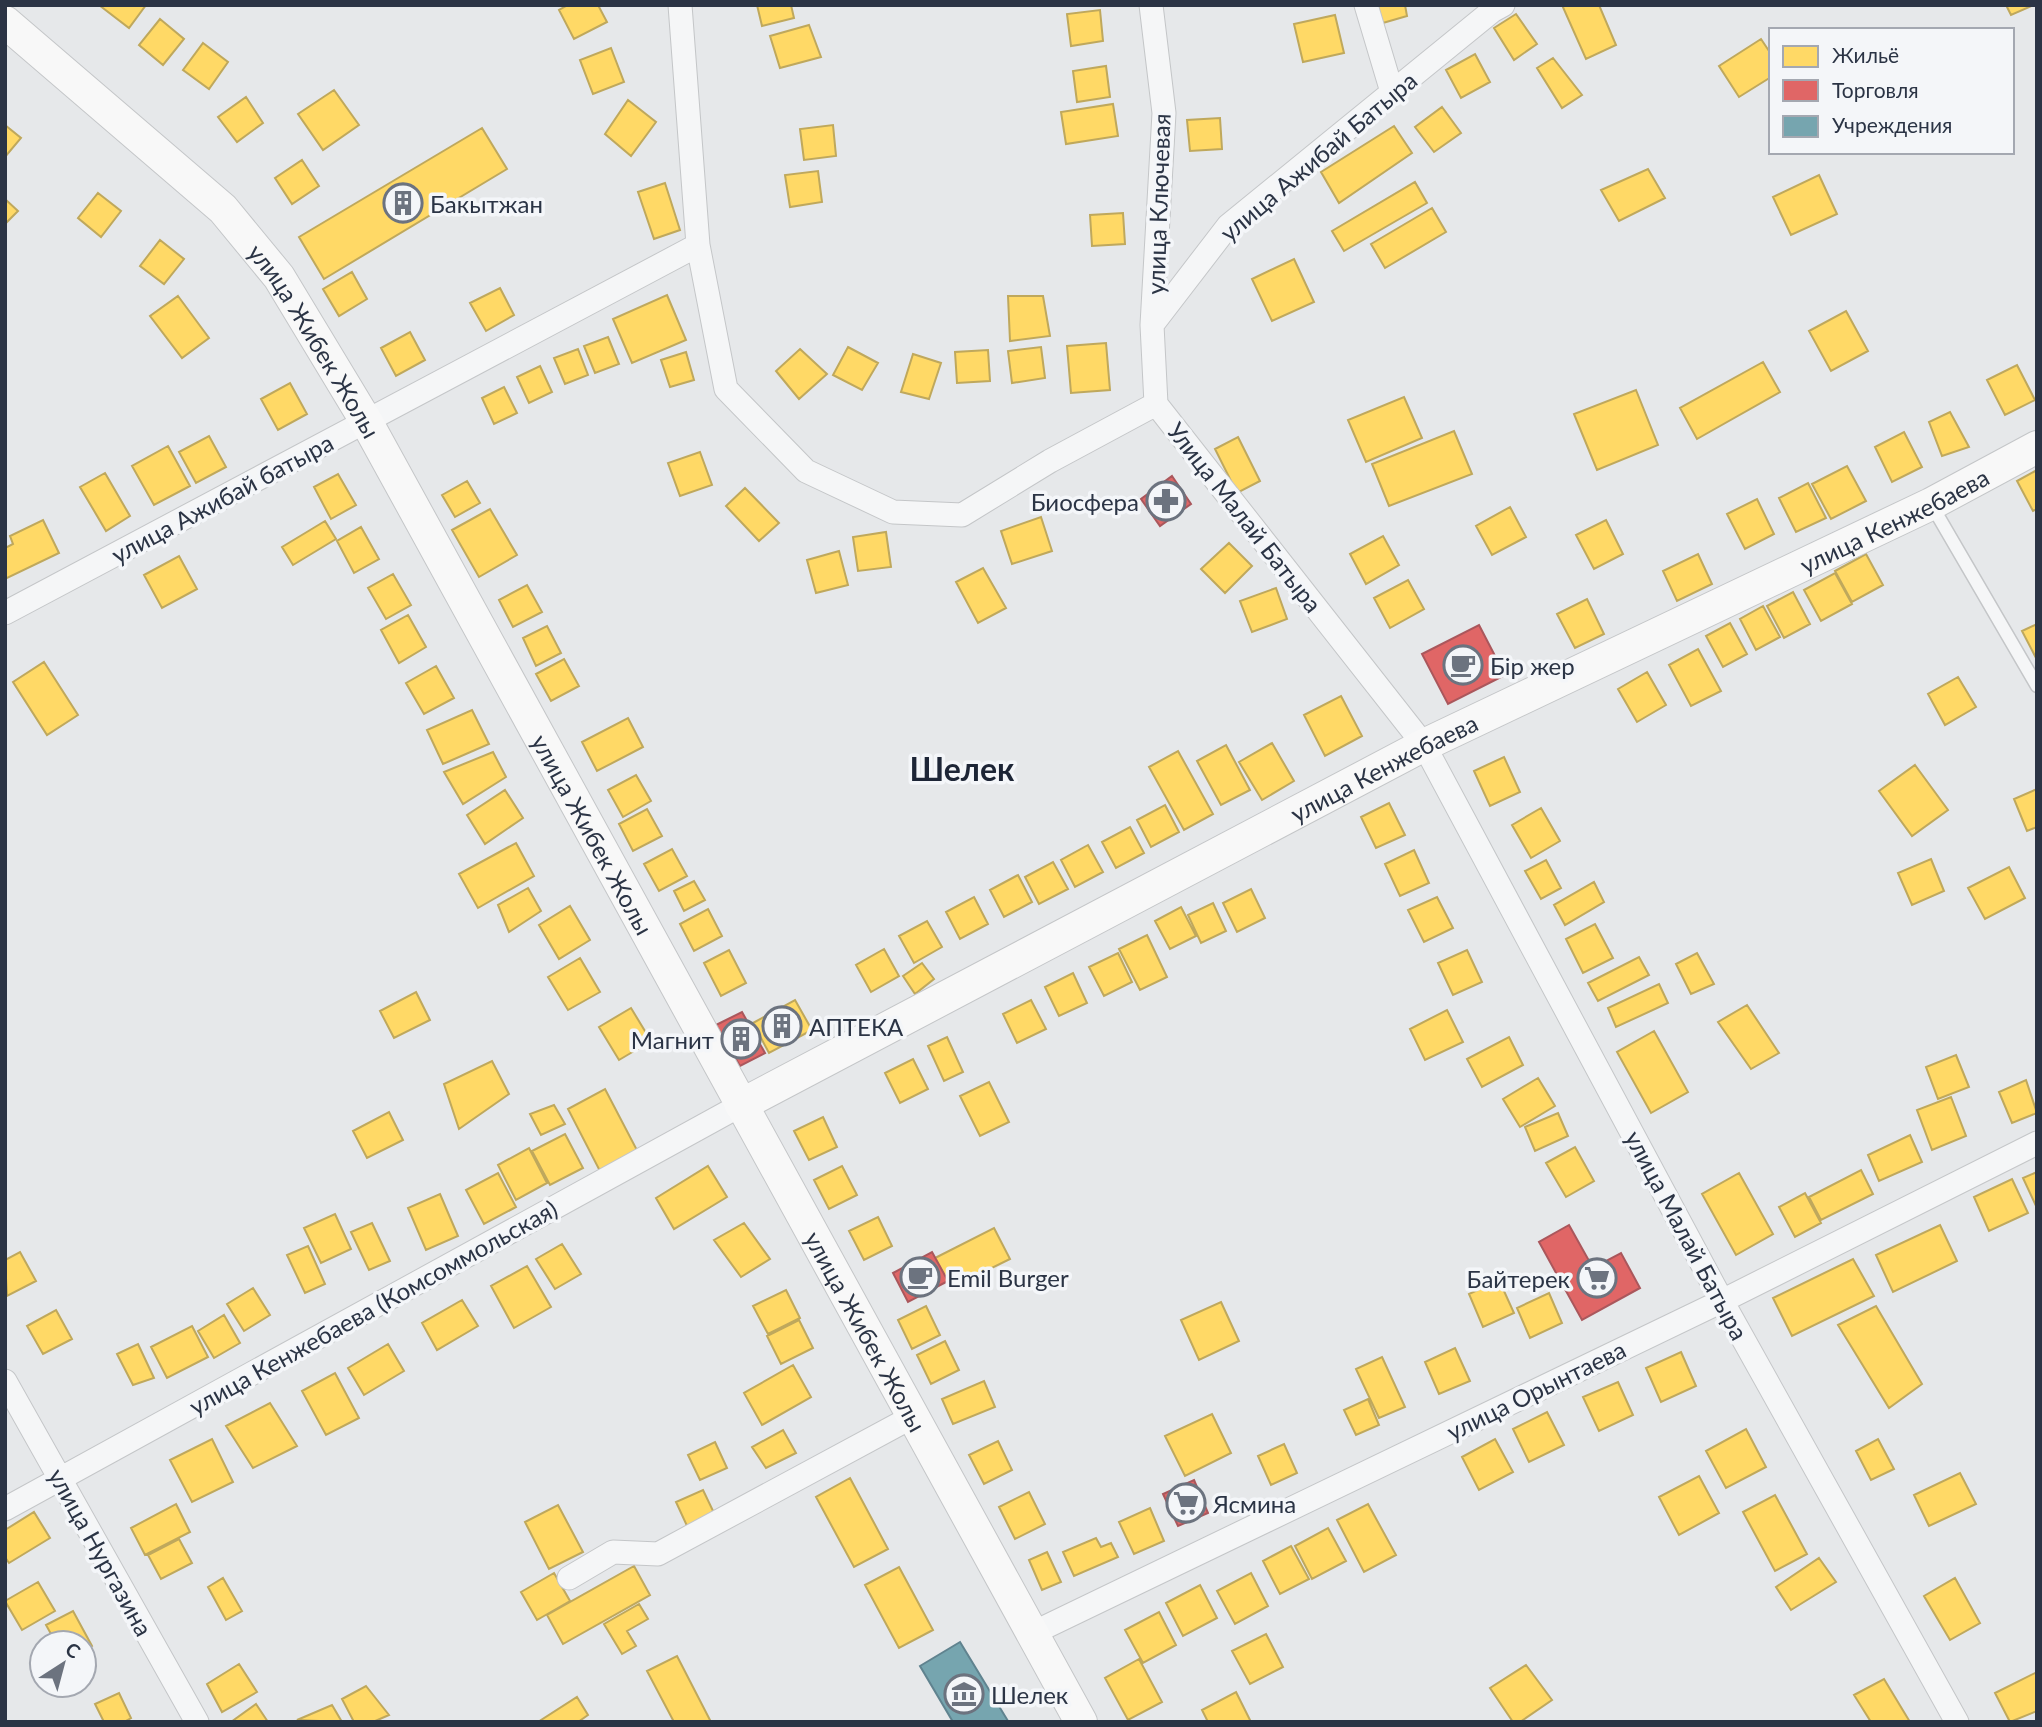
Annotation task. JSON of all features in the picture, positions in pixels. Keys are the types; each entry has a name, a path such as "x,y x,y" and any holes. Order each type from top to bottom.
{"main road":[{"name":"улица Жибек Жолы","path":"5,22 223,209 279,277 366,421 1081,1722"},
{"name":"улица Кенжебаева","path":"741,1105 1424,745 1931,504 2037,447"}],"street":[{"path":"680,5 698,245"},
{"name":"улица Ключевая","path":"1151,5 1164,113 1152,325 1156,404"},
{"path":"1366,5 1392,92"},
{"name":"улица Ажибай Батыра","path":"1152,325 1228,226 1503,5"},
{"name":"Улица Малай Батыра","path":"698,245 726,390 806,471 893,512 962,515 1050,461 1156,404 1424,745"},
{"name":"улица Ажибай батыра","path":"5,612 698,245"},
{"name":"улица Малай Батыра","path":"1424,745 1722,1301 1957,1722"},
{"name":"улица Кенжебаева (Комсоммольская)","path":"5,1509 741,1105"},
{"name":"улица Орынтаева","path":"1032,1633 1722,1301 2037,1143"},
{"name":"улица Нургазина","path":"5,1381 197,1722"},
{"path":"569,1578 613,1552 658,1554 912,1417"}],"lane":[{"path":"1931,504 2037,686"}],"building: Жильё":[{"path":"99,5 146,5 129,28"},
{"path":"568,5 598,5 607,22 574,39 559,10"},
{"path":"757,5 791,5 794,18 762,26"},
{"path":"1371,5 1405,5 1407,16 1376,25"},
{"path":"1562,5 1599,5 1616,45 1586,59"},
{"path":"2006,5 2034,5 2011,15"},
{"path":"1100,10 1103,41 1071,46 1067,14"},
{"path":"1516,14 1537,44 1514,60 1494,28"},
{"path":"1335,15 1344,53 1303,62 1294,24"},
{"path":"160,19 184,39 163,65 139,45"},
{"path":"809,25 821,57 780,68 770,36"},
{"path":"1761,39 1769,51 1769,78 1739,97 1719,66"},
{"path":"203,43 228,62 209,89 183,70"},
{"path":"611,48 624,82 593,94 580,60"},
{"path":"1475,54 1490,82 1461,98 1446,70"},
{"path":"1553,58 1582,95 1562,108 1537,68"},
{"path":"1106,66 1110,97 1077,102 1073,71"},
{"path":"334,90 359,125 323,150 298,114"},
{"path":"246,97 263,123 237,142 218,117"},
{"path":"628,100 656,122 631,156 605,134"},
{"path":"1113,104 1118,136 1066,144 1061,112"},
{"path":"1442,107 1461,133 1434,152 1415,127"},
{"path":"1220,118 1222,149 1190,151 1187,120"},
{"path":"5,125 21,138 5,157"},
{"path":"833,125 836,156 804,160 800,129"},
{"path":"1394,126 1412,153 1339,203 1321,172"},
{"name":"Бакытжан","path":"482,128 507,169 324,279 299,237"},
{"path":"302,160 319,186 292,204 275,178"},
{"path":"1648,169 1665,198 1619,221 1601,190"},
{"path":"818,171 822,202 790,207 785,175"},
{"path":"1819,175 1837,214 1791,235 1773,197"},
{"path":"1415,182 1427,203 1344,251 1332,231"},
{"path":"665,183 680,230 654,239 638,192"},
{"path":"98,193 121,211 101,237 78,218"},
{"path":"5,199 18,211 5,224"},
{"path":"1432,208 1446,232 1385,268 1371,244"},
{"path":"1123,213 1125,244 1092,246 1090,215"},
{"path":"160,240 184,259 164,284 140,266"},
{"path":"1294,259 1314,302 1272,321 1252,279"},
{"path":"352,272 367,299 339,316 323,289"},
{"path":"500,288 514,315 486,331 470,303"},
{"path":"667,295 686,340 632,363 613,319"},
{"path":"178,296 209,338 182,358 150,316"},
{"path":"1008,296 1043,296 1050,336 1010,341"},
{"path":"1846,311 1868,351 1831,371 1809,331"},
{"path":"410,332 425,360 396,376 381,348"},
{"path":"608,337 619,364 595,373 584,346"},
{"path":"1106,343 1110,390 1071,393 1067,346"},
{"path":"848,347 878,363 862,390 833,375"},
{"path":"1041,347 1045,378 1012,383 1008,351"},
{"path":"578,349 588,375 565,384 554,358"},
{"path":"800,349 827,374 799,399 776,371"},
{"path":"988,350 990,381 957,383 955,352"},
{"path":"686,352 694,380 670,387 661,360"},
{"path":"913,354 941,363 929,399 901,392"},
{"path":"1763,362 1780,392 1697,439 1680,408"},
{"path":"2017,365 2035,400 2005,415 1987,380"},
{"path":"540,366 552,392 529,403 517,377"},
{"path":"290,383 307,414 278,430 261,399"},
{"path":"504,387 517,413 494,424 482,398"},
{"path":"1636,390 1658,445 1597,470 1574,414"},
{"path":"1404,397 1422,438 1366,462 1348,420"},
{"path":"1950,412 1969,447 1942,456 1929,422"},
{"path":"1454,431 1472,474 1389,506 1372,464"},
{"path":"1904,432 1922,467 1892,482 1875,447"},
{"path":"209,436 226,467 196,483 179,452"},
{"path":"1238,437 1260,481 1237,493 1215,449"},
{"path":"168,446 190,486 154,505 132,466"},
{"path":"700,452 712,485 680,496 668,463"},
{"path":"1847,466 1866,501 1831,519 1812,484"},
{"path":"2037,470 2037,509 2033,511 2017,481"},
{"path":"105,473 130,516 106,531 80,487"},
{"path":"338,474 356,505 331,519 314,487"},
{"path":"467,481 480,503 455,517 442,495"},
{"path":"1808,483 1826,518 1796,532 1779,498"},
{"path":"745,488 779,523 759,541 726,506"},
{"path":"1757,499 1774,534 1745,549 1727,514"},
{"path":"1510,507 1526,537 1492,555 1476,526"},
{"path":"490,509 517,555 479,577 452,530"},
{"path":"1041,517 1052,551 1012,564 1001,531"},
{"path":"43,520 59,553 5,579 5,548 13,544 10,536"},
{"path":"1606,520 1623,554 1594,569 1576,535"},
{"path":"325,521 336,539 293,565 282,547"},
{"path":"361,527 379,559 354,573 337,541"},
{"path":"886,532 891,567 858,571 853,537"},
{"path":"1383,536 1399,565 1366,584 1350,554"},
{"path":"1229,543 1252,566 1225,593 1201,569"},
{"path":"839,551 848,585 816,593 807,560"},
{"path":"1698,554 1712,584 1677,601 1663,571"},
{"path":"1866,554 1883,585 1852,602 1835,571"},
{"path":"179,556 197,589 162,608 144,575"},
{"path":"983,568 1006,608 978,623 956,582"},
{"path":"1835,573 1852,604 1821,621 1804,590"},
{"path":"393,574 411,605 386,619 368,588"},
{"path":"1408,580 1424,609 1390,628 1374,598"},
{"path":"527,585 542,612 513,627 499,600"},
{"path":"1276,588 1287,619 1252,632 1240,601"},
{"path":"1793,592 1810,624 1784,638 1767,606"},
{"path":"1587,599 1604,634 1575,648 1557,614"},
{"path":"1763,606 1780,637 1756,650 1740,619"},
{"path":"408,615 426,647 399,663 381,630"},
{"path":"1730,623 1747,654 1723,667 1706,636"},
{"path":"2037,624 2037,658 2036,658 2022,631"},
{"path":"547,626 561,653 536,666 523,638"},
{"path":"1698,649 1721,691 1691,706 1669,665"},
{"path":"564,659 579,686 551,701 536,674"},
{"path":"44,662 78,715 47,735 13,682"},
{"path":"436,666 454,698 424,714 406,683"},
{"path":"1647,672 1666,705 1637,722 1618,689"},
{"path":"1958,677 1976,707 1945,725 1928,694"},
{"path":"1341,696 1362,736 1325,756 1304,715"},
{"path":"472,710 489,744 443,764 427,730"},
{"path":"628,718 643,747 597,771 582,742"},
{"path":"1272,743 1294,781 1262,800 1239,762"},
{"path":"1226,745 1250,790 1221,805 1197,761"},
{"path":"1178,751 1213,814 1184,830 1149,767"},
{"path":"493,752 506,777 463,804 444,772"},
{"path":"1504,757 1520,792 1490,806 1474,771"},
{"path":"1915,765 1948,810 1912,836 1879,791"},
{"path":"636,775 651,801 623,817 608,790"},
{"path":"2037,789 2037,827 2027,831 2014,799"},
{"path":"505,790 523,818 485,844 467,815"},
{"path":"1389,803 1405,835 1376,848 1361,817"},
{"path":"1165,805 1179,832 1151,847 1137,820"},
{"path":"1541,808 1560,841 1531,858 1512,825"},
{"path":"647,809 662,836 633,851 619,824"},
{"path":"1130,827 1144,853 1116,868 1102,842"},
{"path":"516,843 534,876 478,908 459,874"},
{"path":"1088,845 1103,872 1075,887 1061,860"},
{"path":"672,849 687,876 659,891 644,864"},
{"path":"1414,850 1429,883 1400,896 1385,864"},
{"path":"1931,859 1944,891 1912,905 1898,873"},
{"path":"1546,860 1561,888 1541,899 1525,871"},
{"path":"1053,862 1068,889 1039,904 1025,877"},
{"path":"2009,867 2025,898 1985,919 1968,888"},
{"path":"1018,875 1032,902 1004,917 990,890"},
{"path":"694,881 705,900 684,911 674,891"},
{"path":"1594,882 1604,902 1565,925 1554,905"},
{"path":"528,888 541,911 509,932 498,905"},
{"path":"1251,889 1265,918 1237,932 1223,903"},
{"path":"974,897 988,924 960,939 946,912"},
{"path":"1437,897 1453,928 1424,942 1408,910"},
{"path":"1213,903 1226,931 1201,943 1188,915"},
{"path":"570,906 590,940 559,959 539,925"},
{"path":"1181,907 1196,936 1170,949 1155,921"},
{"path":"708,909 722,936 694,951 680,924"},
{"path":"927,921 942,947 914,963 899,936"},
{"path":"1595,924 1613,958 1583,973 1566,939"},
{"path":"1147,935 1167,977 1140,990 1119,949"},
{"path":"884,949 899,976 871,992 856,965"},
{"path":"729,950 746,983 721,996 704,963"},
{"path":"1467,950 1482,982 1453,995 1438,963"},
{"path":"1118,953 1132,982 1104,996 1089,967"},
{"path":"1697,953 1714,984 1691,994 1676,964"},
{"path":"1639,957 1649,975 1598,1001 1588,983"},
{"path":"580,958 600,992 568,1010 548,977"},
{"path":"922,963 934,979 915,994 903,976"},
{"path":"1073,973 1087,1003 1059,1016 1045,987"},
{"path":"1659,984 1668,1003 1616,1027 1608,1008"},
{"path":"416,992 430,1020 394,1038 380,1011"},
{"name":"АПТЕКА","path":"795,1000 812,1030 769,1053 753,1023"},
{"path":"1031,1000 1046,1029 1017,1043 1003,1014"},
{"path":"1747,1005 1779,1053 1751,1069 1718,1022"},
{"path":"631,1008 651,1041 619,1060 599,1027"},
{"path":"1447,1010 1463,1042 1425,1060 1410,1029"},
{"path":"1654,1031 1688,1092 1651,1113 1617,1052"},
{"path":"947,1037 963,1072 944,1081 928,1046"},
{"path":"1509,1037 1523,1065 1482,1087 1467,1059"},
{"path":"1956,1055 1969,1087 1938,1099 1926,1067"},
{"path":"913,1059 928,1089 900,1103 885,1073"},
{"path":"492,1061 509,1094 459,1129 444,1084"},
{"path":"1538,1078 1555,1106 1520,1127 1503,1099"},
{"path":"2026,1080 2037,1113 2012,1123 1999,1092"},
{"path":"989,1082 1009,1122 980,1136 960,1096"},
{"path":"605,1089 640,1156 602,1175 568,1109"},
{"path":"1951,1097 1966,1136 1932,1150 1917,1110"},
{"path":"554,1105 565,1124 541,1135 530,1114"},
{"path":"389,1112 403,1140 367,1158 353,1131"},
{"path":"1558,1113 1568,1136 1535,1151 1525,1127"},
{"path":"823,1117 837,1147 809,1160 794,1131"},
{"path":"565,1134 583,1168 550,1185 532,1151"},
{"path":"1910,1135 1922,1162 1879,1181 1868,1155"},
{"path":"1575,1147 1594,1181 1566,1197 1546,1163"},
{"path":"529,1148 547,1183 516,1200 498,1165"},
{"path":"708,1166 727,1197 674,1229 656,1198"},
{"path":"842,1166 857,1195 829,1209 814,1180"},
{"path":"1861,1170 1873,1194 1821,1220 1809,1197"},
{"path":"2037,1172 2037,1208 2023,1178"},
{"path":"498,1173 516,1207 484,1224 466,1190"},
{"path":"1739,1173 1773,1234 1736,1255 1702,1194"},
{"path":"2012,1179 2028,1213 1989,1231 1974,1197"},
{"path":"1805,1193 1821,1223 1795,1237 1779,1207"},
{"path":"440,1194 458,1236 426,1250 408,1208"},
{"path":"335,1214 351,1249 321,1263 304,1228"},
{"path":"878,1217 892,1246 864,1260 849,1231"},
{"path":"372,1223 390,1261 369,1270 351,1232"},
{"path":"744,1223 770,1259 741,1277 714,1240"},
{"path":"1940,1225 1957,1261 1893,1292 1876,1255"},
{"path":"994,1228 1010,1259 951,1288 935,1258"},
{"path":"562,1244 581,1274 555,1289 536,1259"},
{"path":"308,1246 325,1284 305,1293 287,1255"},
{"path":"20,1252 36,1281 7,1296 5,1260"},
{"path":"1853,1259 1874,1296 1792,1336 1773,1298"},
{"path":"527,1266 551,1307 514,1328 491,1286"},
{"path":"1499,1280 1514,1313 1483,1327 1469,1294"},
{"path":"253,1288 270,1315 244,1331 227,1304"},
{"path":"786,1290 800,1318 768,1334 753,1306"},
{"path":"1549,1293 1562,1323 1530,1338 1517,1308"},
{"path":"462,1300 478,1326 437,1350 422,1323"},
{"path":"1221,1302 1239,1341 1199,1360 1181,1320"},
{"path":"926,1306 940,1335 912,1349 898,1320"},
{"path":"1876,1306 1922,1384 1889,1408 1838,1325"},
{"path":"56,1310 72,1339 43,1354 27,1326"},
{"path":"224,1315 240,1343 214,1358 198,1331"},
{"path":"799,1320 813,1348 781,1364 767,1336"},
{"path":"192,1326 208,1357 167,1378 151,1347"},
{"path":"945,1341 959,1370 931,1384 917,1355"},
{"path":"138,1344 154,1378 133,1385 117,1354"},
{"path":"388,1344 404,1371 364,1395 348,1368"},
{"path":"1455,1348 1470,1381 1439,1394 1425,1362"},
{"path":"1681,1352 1696,1386 1661,1402 1646,1368"},
{"path":"1382,1357 1405,1407 1379,1418 1356,1369"},
{"path":"793,1365 811,1397 762,1425 744,1393"},
{"path":"335,1373 359,1418 326,1435 302,1391"},
{"path":"984,1381 995,1407 953,1424 942,1399"},
{"path":"1618,1382 1633,1415 1599,1431 1583,1397"},
{"path":"1368,1399 1379,1425 1356,1435 1344,1410"},
{"path":"270,1403 297,1446 253,1468 226,1426"},
{"path":"1547,1412 1564,1445 1529,1462 1513,1429"},
{"path":"1212,1414 1231,1453 1185,1476 1165,1436"},
{"path":"1746,1429 1766,1467 1726,1488 1706,1451"},
{"path":"783,1430 796,1453 766,1468 752,1447"},
{"path":"212,1439 233,1482 192,1502 170,1460"},
{"path":"1495,1439 1513,1472 1479,1490 1462,1457"},
{"path":"1878,1439 1894,1469 1871,1480 1856,1451"},
{"path":"998,1441 1012,1470 984,1484 969,1455"},
{"path":"715,1442 727,1468 700,1480 688,1455"},
{"path":"1284,1444 1297,1473 1271,1485 1258,1456"},
{"path":"1960,1473 1976,1504 1929,1526 1914,1495"},
{"path":"1699,1476 1719,1513 1679,1535 1659,1497"},
{"path":"850,1478 888,1549 854,1567 816,1497"},
{"path":"703,1490 715,1515 688,1528 676,1502"},
{"path":"1029,1492 1045,1524 1015,1539 999,1507"},
{"path":"1775,1495 1807,1554 1775,1571 1743,1512"},
{"path":"176,1504 190,1532 145,1555 131,1528"},
{"path":"1368,1504 1396,1555 1364,1572 1337,1520"},
{"path":"558,1505 583,1552 549,1569 525,1522"},
{"path":"1150,1508 1164,1541 1134,1554 1119,1522"},
{"path":"34,1512 50,1538 9,1563 5,1557 5,1530"},
{"path":"1328,1528 1346,1561 1312,1579 1295,1546"},
{"path":"1096,1538 1101,1547 1111,1543 1118,1557 1074,1576 1063,1552"},
{"path":"179,1539 192,1563 161,1579 148,1555"},
{"path":"1291,1546 1309,1579 1280,1594 1263,1561"},
{"path":"1047,1552 1061,1582 1042,1590 1029,1560"},
{"path":"1819,1558 1836,1582 1791,1610 1776,1587"},
{"path":"634,1566 650,1595 563,1644 547,1615"},
{"path":"899,1567 933,1630 899,1648 865,1585"},
{"path":"554,1573 570,1601 537,1620 521,1592"},
{"path":"1251,1573 1268,1606 1235,1624 1217,1591"},
{"path":"223,1578 242,1611 226,1620 208,1587"},
{"path":"1955,1578 1980,1623 1950,1640 1924,1596"},
{"path":"38,1582 55,1611 22,1630 5,1601"},
{"path":"1200,1585 1217,1618 1183,1636 1166,1603"},
{"path":"639,1604 648,1619 627,1631 636,1646 622,1654 604,1624"},
{"path":"73,1611 83,1629 48,1629 46,1625"},
{"path":"1159,1612 1176,1645 1143,1663 1125,1630"},
{"path":"1266,1634 1283,1667 1250,1684 1232,1651"},
{"path":"677,1656 711,1722 674,1722 647,1671"},
{"path":"1139,1659 1162,1702 1128,1720 1105,1678"},
{"path":"239,1664 257,1692 222,1712 207,1684"},
{"path":"1526,1665 1552,1700 1520,1722 1513,1722 1490,1688"},
{"path":"2037,1672 2037,1711 2010,1722 1995,1693"},
{"path":"1884,1679 1910,1722 1871,1722 1854,1695"},
{"path":"366,1686 389,1715 373,1722 354,1722 342,1699"},
{"path":"1236,1692 1251,1722 1208,1722 1202,1710"},
{"path":"119,1693 131,1718 124,1722 104,1722 95,1704"},
{"path":"577,1697 588,1715 578,1722 538,1722"},
{"path":"256,1704 268,1722 231,1722"},
{"path":"332,1705 342,1722 297,1720"}],"building: Торговля":[{"name":"Биосфера","path":"1172,476 1191,504 1160,526 1141,499"},
{"name":"Бір жер","path":"1479,625 1505,675 1448,704 1422,654"},
{"name":"Магнит","path":"742,1012 765,1053 740,1066 716,1025"},
{"name":"Байтерек","path":"1569,1225 1593,1268 1621,1253 1640,1288 1582,1320 1539,1242"},
{"name":"Emil Burger","path":"932,1252 948,1281 908,1302 893,1273"},
{"name":"Ясмина","path":"1194,1480 1208,1513 1178,1526 1163,1494"}],"building: Учреждения":[{"name":"Шелек","path":"960,1642 1008,1721 953,1722 920,1666"}],"place":[{"name":"Бакытжан","path":"403,203"},
{"name":"Биосфера","path":"1166,501"},
{"name":"Бір жер","path":"1463,665"},
{"name":"АПТЕКА","path":"782,1026"},
{"name":"Магнит","path":"741,1039"},
{"name":"Emil Burger","path":"920,1277"},
{"name":"Байтерек","path":"1597,1278"},
{"name":"Ясмина","path":"1186,1503"},
{"name":"Шелек","path":"964,1694"}],"district":[{"name":"Шелек","path":"962,768"}]}
